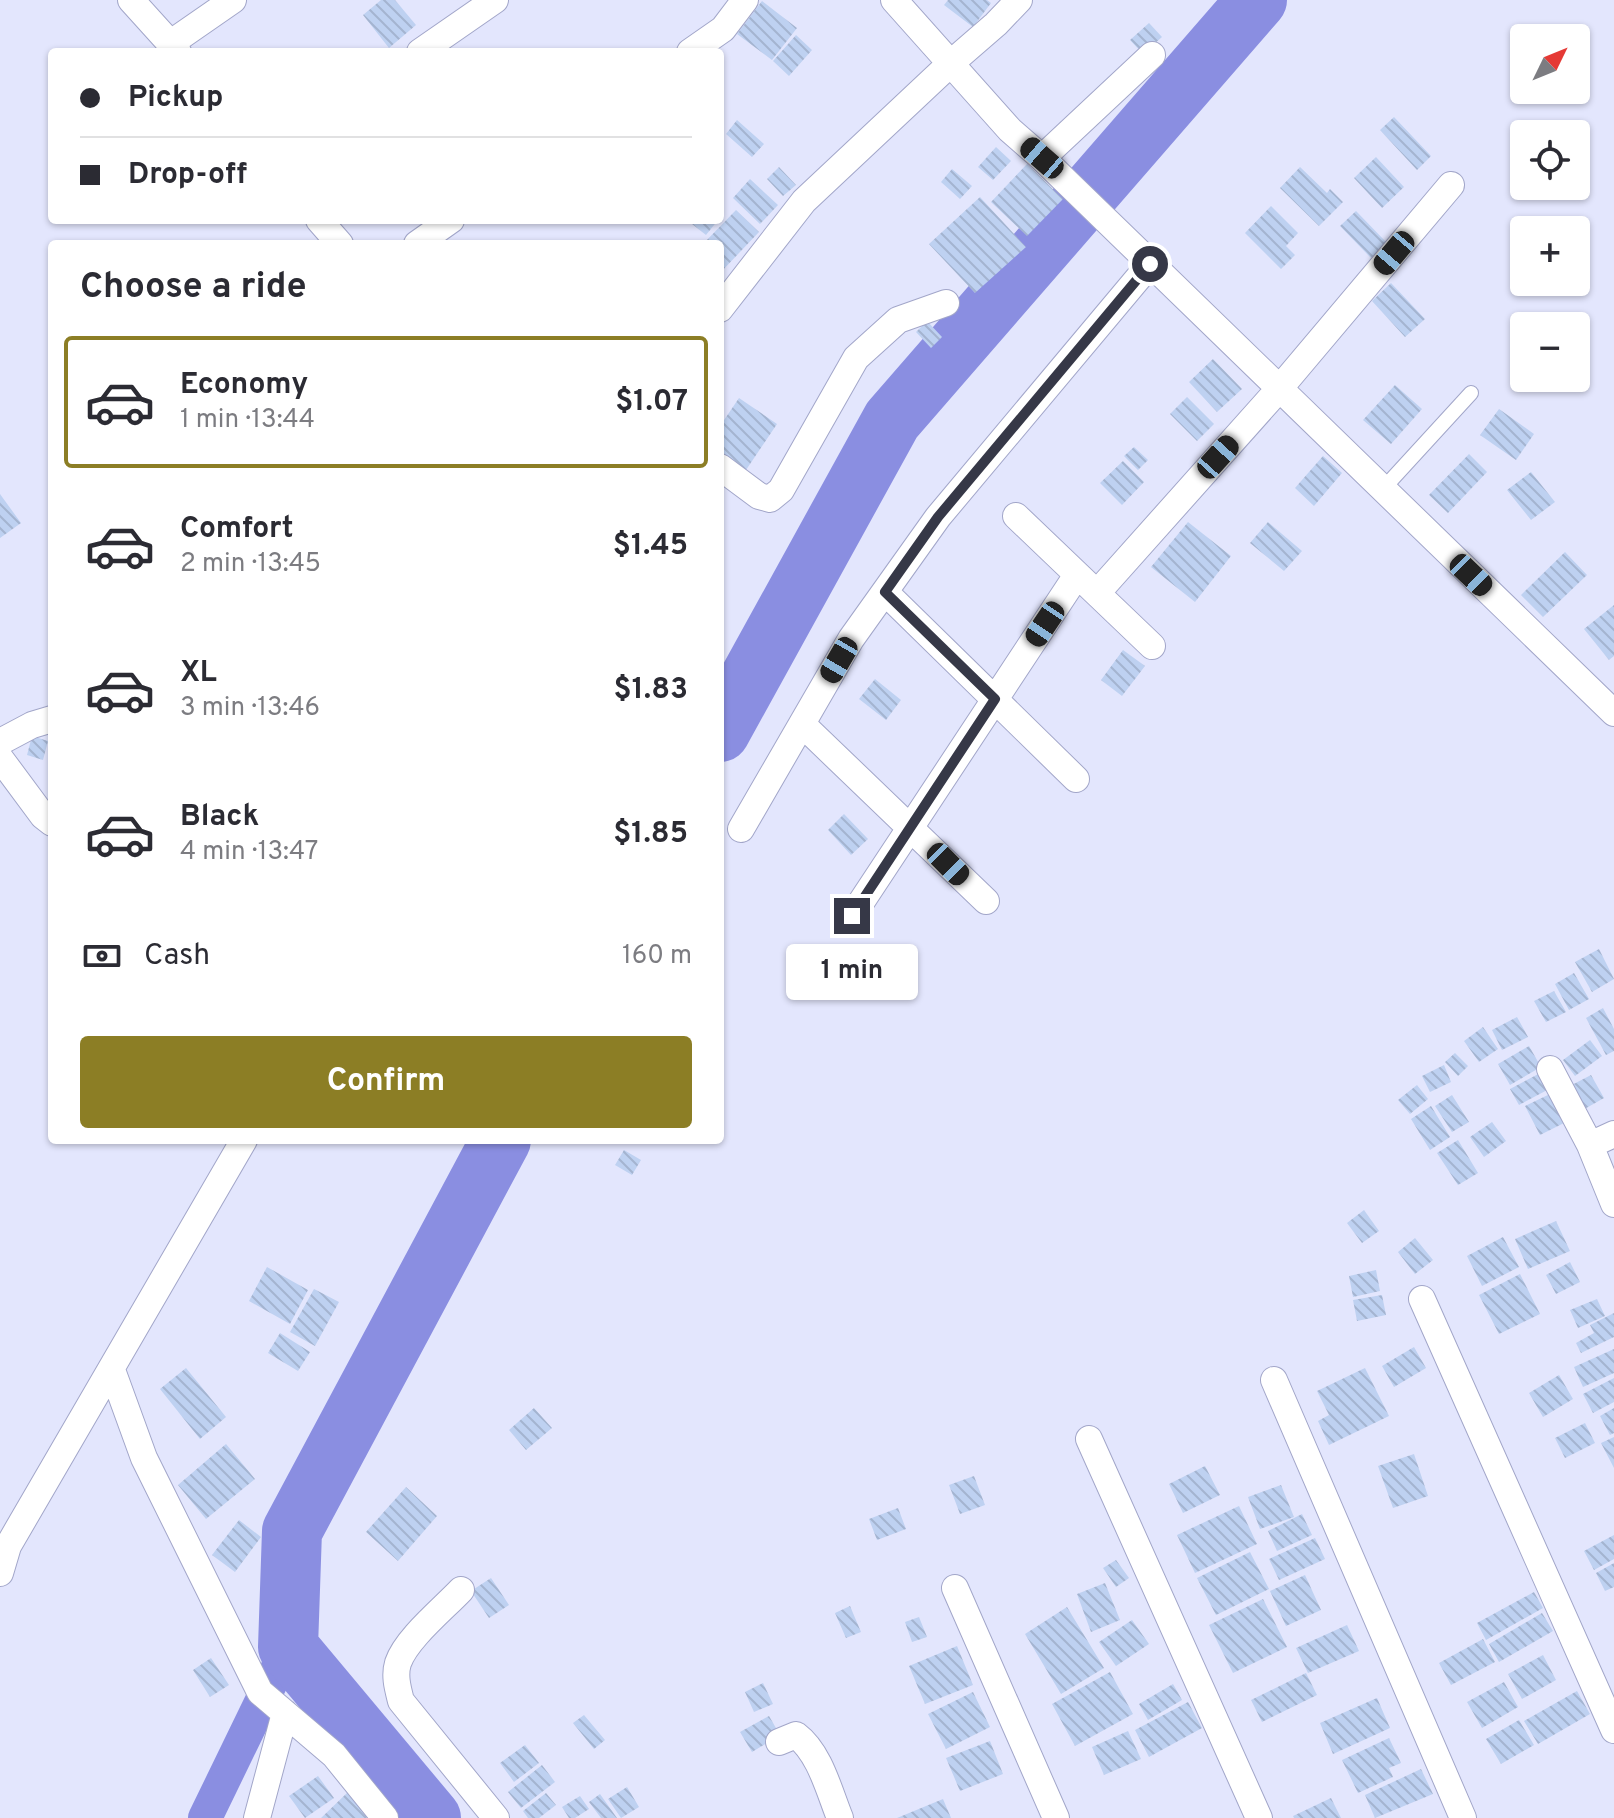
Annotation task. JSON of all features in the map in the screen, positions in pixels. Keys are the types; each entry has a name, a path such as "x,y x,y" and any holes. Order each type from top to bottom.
{"street":[{"path":"131,0 174,47 233,0"},
{"path":"426,48 495,0"},
{"path":"696,48 723,29 745,0"},
{"path":"894,0 1010,130 1610,703"},
{"path":"724,304 804,201 1019,0"},
{"path":"1042,158 1152,55"},
{"path":"852,916 995,699 1087,584 1279,389 1451,185"},
{"path":"322,224 336,240"},
{"path":"423,240 445,224"},
{"path":"741,829 851,639 938,517 1144,258"},
{"path":"724,470 759,496 770,499 781,490 856,358 898,320 946,303"},
{"path":"1016,516 1152,646"},
{"path":"885,592 1076,779"},
{"path":"0,742 48,720"},
{"path":"802,724 986,901"},
{"path":"0,758 48,820"},
{"path":"1550,1069 1602,1140 1614,1204"},
{"path":"0,1573 8,1546 242,1144"},
{"path":"1422,1299 1614,1730"},
{"path":"112,1370 144,1458 260,1692 334,1755 385,1818"},
{"path":"1274,1380 1463,1818"},
{"path":"1089,1439 1259,1818"},
{"path":"955,1588 1056,1818"},
{"path":"461,1590 408,1647 398,1663 396,1679 401,1701 496,1818"},
{"path":"257,1818 285,1713"},
{"path":"779,1742 796,1735 805,1742 840,1818"}],"lane":[{"path":"1383,489 1471,393"}],"building":[{"path":"381,0 395,0 416,25 389,48 363,15"},
{"path":"948,0 987,0 991,3 973,27 944,5"},
{"path":"762,1 797,28 772,60 737,34"},
{"path":"1149,23 1162,37 1143,54 1130,40"},
{"path":"796,35 812,50 789,76 773,61"},
{"path":"1394,117 1431,156 1417,170 1380,130"},
{"path":"737,120 764,144 752,157 726,134"},
{"path":"996,147 1011,161 993,180 978,167"},
{"path":"1376,157 1404,187 1382,208 1354,178"},
{"path":"1027,164 1063,199 1027,236 991,202"},
{"path":"779,167 796,185 783,196 767,179"},
{"path":"1300,167 1327,193 1330,189 1343,202 1319,226 1280,188"},
{"path":"952,169 972,186 960,199 941,182"},
{"path":"750,179 778,205 760,224 733,198"},
{"path":"980,197 1026,247 975,293 929,244"},
{"path":"1271,206 1298,233 1286,246 1295,255 1281,269 1245,233"},
{"path":"736,210 759,232 724,269 724,240 707,240"},
{"path":"1356,211 1387,243 1371,258 1340,226"},
{"path":"692,224 715,224 706,235"},
{"path":"1391,283 1425,319 1405,337 1372,301"},
{"path":"927,321 942,337 931,348 916,332"},
{"path":"1213,359 1242,389 1217,412 1189,382"},
{"path":"1395,385 1422,409 1391,444 1363,420"},
{"path":"1187,397 1214,424 1197,441 1170,414"},
{"path":"739,398 777,424 746,470 724,455 724,420"},
{"path":"1499,409 1534,434 1516,460 1480,435"},
{"path":"1134,447 1148,460 1138,470 1124,456"},
{"path":"1469,454 1487,472 1448,513 1429,495"},
{"path":"1323,456 1342,473 1314,506 1295,488"},
{"path":"1123,461 1144,482 1122,505 1100,483"},
{"path":"1531,472 1555,502 1531,520 1507,490"},
{"path":"0,494 21,523 0,538"},
{"path":"1188,522 1231,556 1195,602 1151,567"},
{"path":"1268,522 1302,551 1284,571 1250,543"},
{"path":"1565,552 1587,575 1543,617 1521,595"},
{"path":"1614,605 1614,656 1609,660 1584,629"},
{"path":"1123,650 1145,666 1122,696 1101,680"},
{"path":"875,679 901,700 886,720 859,699"},
{"path":"32,736 48,741 43,760 27,755"},
{"path":"844,814 868,839 851,855 828,830"},
{"path":"1599,949 1614,979 1592,992 1575,962"},
{"path":"1574,973 1589,999 1569,1010 1555,984"},
{"path":"1554,991 1566,1012 1546,1022 1534,1001"},
{"path":"1603,1008 1614,1029 1614,1051 1606,1055 1586,1018"},
{"path":"1517,1017 1528,1037 1502,1050 1492,1030"},
{"path":"1483,1027 1498,1049 1479,1062 1464,1041"},
{"path":"1590,1040 1602,1056 1575,1076 1563,1060"},
{"path":"1529,1046 1541,1067 1510,1085 1498,1064"},
{"path":"1455,1053 1468,1066 1458,1076 1445,1062"},
{"path":"1444,1065 1451,1082 1430,1092 1422,1076"},
{"path":"1544,1071 1553,1087 1519,1105 1510,1089"},
{"path":"1591,1075 1604,1098 1581,1111 1568,1087"},
{"path":"1417,1085 1428,1099 1410,1114 1398,1100"},
{"path":"1550,1094 1564,1123 1540,1135 1525,1106"},
{"path":"1452,1095 1469,1122 1452,1132 1435,1106"},
{"path":"1431,1106 1450,1137 1430,1150 1411,1119"},
{"path":"1492,1122 1506,1141 1484,1157 1470,1137"},
{"path":"1458,1140 1478,1173 1458,1185 1437,1153"},
{"path":"624,1150 641,1160 632,1175 615,1165"},
{"path":"1364,1210 1379,1231 1362,1243 1347,1223"},
{"path":"1556,1221 1570,1251 1528,1269 1515,1239"},
{"path":"1503,1237 1519,1267 1482,1286 1467,1256"},
{"path":"1415,1238 1433,1260 1415,1274 1398,1252"},
{"path":"1570,1262 1580,1282 1556,1294 1546,1275"},
{"path":"267,1267 308,1290 290,1324 249,1301"},
{"path":"1376,1270 1380,1291 1353,1297 1349,1276"},
{"path":"1520,1274 1540,1314 1499,1334 1479,1295"},
{"path":"314,1289 339,1302 315,1346 290,1332"},
{"path":"1382,1295 1386,1315 1357,1321 1353,1300"},
{"path":"1597,1299 1605,1316 1578,1328 1570,1310"},
{"path":"1614,1313 1614,1337 1581,1353 1576,1343 1594,1333 1590,1325"},
{"path":"280,1333 310,1352 298,1371 268,1353"},
{"path":"1414,1347 1426,1368 1394,1387 1382,1366"},
{"path":"1614,1349 1614,1373 1583,1387 1574,1367"},
{"path":"186,1368 226,1417 200,1439 160,1389"},
{"path":"1365,1368 1389,1416 1329,1445 1318,1421 1329,1415 1317,1391"},
{"path":"1559,1375 1573,1399 1543,1417 1529,1393"},
{"path":"1614,1378 1614,1402 1593,1413 1583,1394"},
{"path":"534,1408 552,1428 526,1450 509,1430"},
{"path":"1614,1408 1614,1433 1610,1435 1600,1416"},
{"path":"1585,1423 1595,1443 1565,1458 1555,1438"},
{"path":"1614,1437 1614,1468 1601,1443"},
{"path":"226,1444 255,1479 206,1519 178,1485"},
{"path":"1414,1454 1428,1496 1393,1508 1378,1466"},
{"path":"1205,1466 1220,1495 1183,1513 1169,1484"},
{"path":"974,1476 985,1505 960,1514 949,1485"},
{"path":"1281,1485 1294,1517 1260,1529 1248,1497"},
{"path":"406,1487 437,1516 398,1561 366,1532"},
{"path":"1239,1506 1257,1544 1195,1573 1177,1535"},
{"path":"898,1508 906,1529 877,1540 869,1519"},
{"path":"1302,1514 1312,1535 1277,1551 1268,1531"},
{"path":"239,1520 261,1537 235,1572 212,1555"},
{"path":"1614,1535 1614,1559 1594,1570 1584,1551"},
{"path":"1315,1538 1325,1559 1279,1580 1269,1559"},
{"path":"1250,1552 1269,1589 1216,1615 1197,1578"},
{"path":"1116,1560 1129,1578 1116,1587 1103,1568"},
{"path":"1614,1563 1614,1587 1605,1591 1596,1573"},
{"path":"1305,1575 1321,1610 1286,1626 1270,1591"},
{"path":"491,1578 509,1605 489,1618 471,1591"},
{"path":"1105,1583 1120,1620 1091,1632 1077,1594"},
{"path":"1534,1592 1543,1608 1486,1640 1477,1623"},
{"path":"1263,1599 1287,1647 1233,1673 1209,1625"},
{"path":"850,1606 861,1632 846,1638 835,1613"},
{"path":"1067,1607 1104,1668 1061,1694 1025,1634"},
{"path":"1542,1613 1553,1631 1499,1662 1489,1644"},
{"path":"919,1617 927,1637 912,1642 905,1622"},
{"path":"1132,1620 1149,1644 1116,1666 1099,1642"},
{"path":"1347,1625 1359,1651 1308,1673 1296,1648"},
{"path":"1483,1639 1495,1662 1451,1685 1439,1663"},
{"path":"957,1646 973,1685 925,1704 909,1666"},
{"path":"1543,1655 1556,1680 1522,1699 1508,1674"},
{"path":"211,1658 229,1685 210,1697 193,1670"},
{"path":"1110,1672 1133,1714 1075,1746 1052,1704"},
{"path":"1306,1673 1317,1695 1262,1722 1251,1700"},
{"path":"1504,1682 1518,1707 1482,1728 1467,1702"},
{"path":"763,1683 773,1704 754,1712 745,1692"},
{"path":"1173,1684 1182,1700 1148,1720 1139,1704"},
{"path":"1577,1691 1590,1714 1538,1744 1524,1721"},
{"path":"973,1692 990,1727 946,1749 928,1714"},
{"path":"1377,1698 1390,1728 1333,1754 1320,1723"},
{"path":"1188,1702 1202,1728 1149,1757 1135,1730"},
{"path":"584,1715 605,1740 594,1749 573,1723"},
{"path":"769,1716 780,1735 752,1752 740,1732"},
{"path":"1519,1720 1534,1745 1501,1764 1486,1739"},
{"path":"1128,1731 1141,1759 1104,1775 1092,1747"},
{"path":"1389,1738 1401,1763 1389,1768 1393,1777 1358,1793 1342,1760"},
{"path":"990,1741 1003,1774 960,1791 946,1758"},
{"path":"525,1745 539,1763 514,1782 500,1763"},
{"path":"542,1765 555,1782 521,1808 508,1792"},
{"path":"1421,1769 1433,1794 1375,1818 1365,1795"},
{"path":"318,1776 334,1798 305,1818 289,1796"},
{"path":"627,1787 639,1807 621,1818 608,1799"},
{"path":"348,1792 369,1815 366,1818 321,1818"},
{"path":"546,1793 556,1805 539,1818 528,1818 523,1811"},
{"path":"600,1794 617,1818 601,1818 589,1802"},
{"path":"580,1796 589,1809 575,1818 569,1818 562,1807"},
{"path":"1331,1798 1341,1818 1294,1818 1293,1816"},
{"path":"943,1799 951,1818 897,1818"}],"waterway":[{"path":"724,725 892,420 1257,0"},
{"path":"431,1818 288,1647 292,1531 499,1144"},
{"path":"205,1818 288,1647"}],"route":[{"path":"852,916 995,699 885,592 938,517 1150,264"}]}
